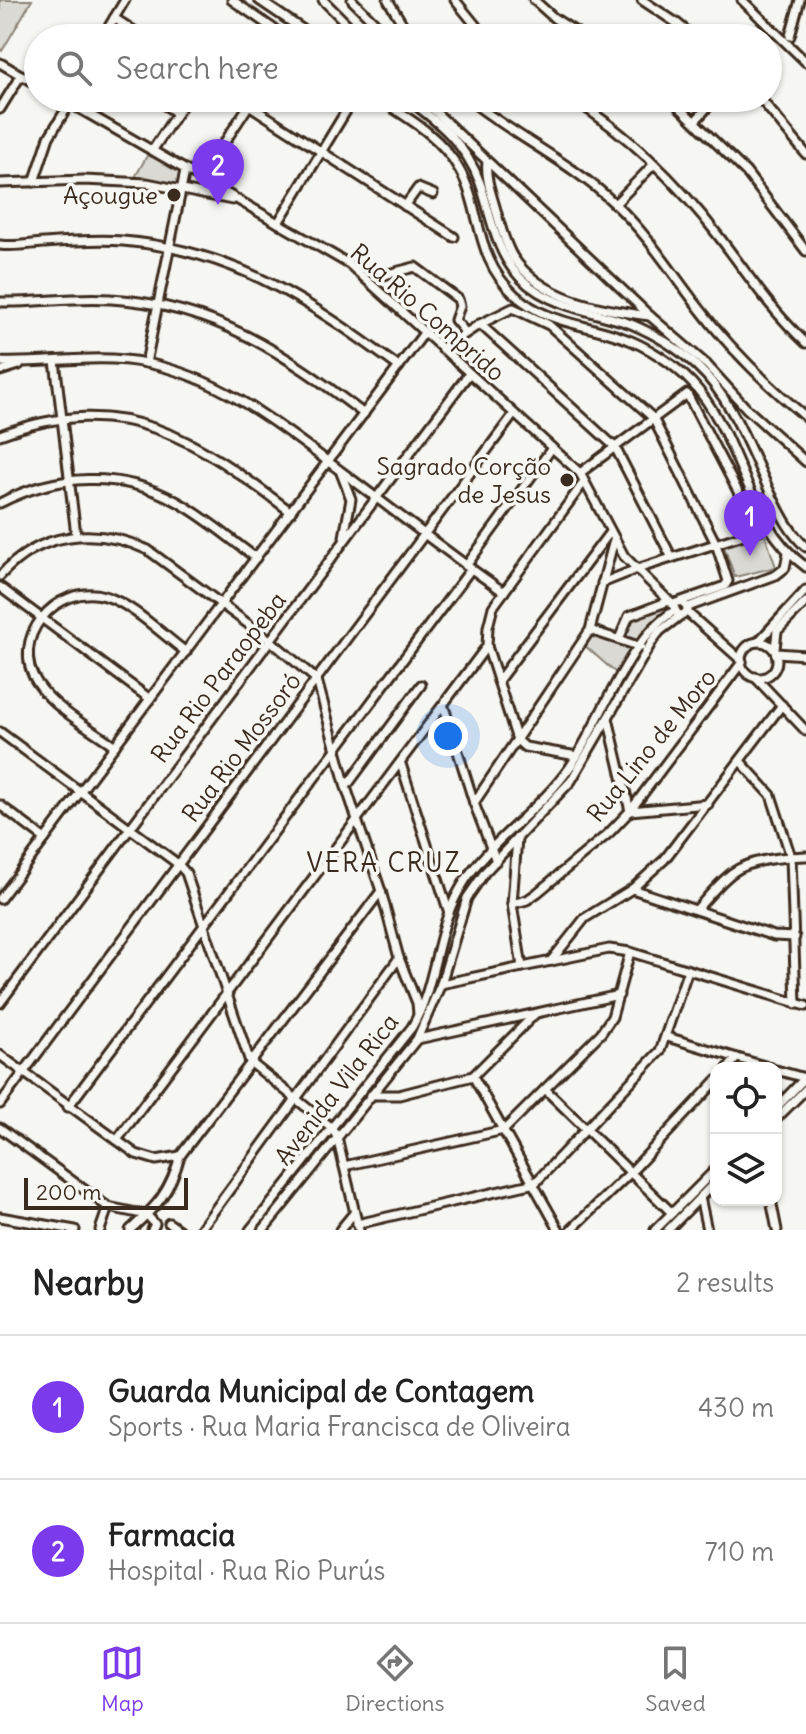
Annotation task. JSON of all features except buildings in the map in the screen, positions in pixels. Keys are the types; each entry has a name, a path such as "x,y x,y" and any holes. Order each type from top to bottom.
{"street":[{"path":"110,24 125,0"},
{"path":"259,0 294,24"},
{"path":"323,0 345,23 361,10"},
{"path":"352,0 376,24"},
{"path":"388,0 403,24"},
{"path":"534,0 563,24"},
{"path":"642,0 678,24"},
{"path":"786,36 800,0"},
{"path":"237,1 268,24"},
{"path":"457,1 475,24"},
{"path":"746,1 772,24"},
{"path":"114,18 123,24"},
{"path":"782,32 795,46 806,51 806,62"},
{"path":"786,36 806,62"},
{"path":"0,63 24,77"},
{"path":"0,109 21,75"},
{"path":"34,182 49,137 64,112"},
{"name":"Rua Rio Comprido","path":"85,112 349,264 468,375 580,473 624,556 742,662"},
{"path":"200,180 244,112"},
{"path":"260,112 454,237"},
{"path":"278,223 346,112"},
{"path":"398,112 426,130 456,163 482,246 511,291 526,304 556,320 622,337 660,356 693,384 711,409 769,526 788,553 806,567"},
{"path":"424,112 449,131 462,147 480,183 499,245 513,269 528,285 551,299 586,313 630,324 666,341 699,368 734,411 784,520 806,547"},
{"path":"435,112 650,316 707,365 747,409 806,462"},
{"path":"488,112 560,160 615,204 659,253 731,348 762,381 806,417"},
{"path":"591,112 654,164 720,238 767,304 806,343"},
{"path":"685,112 746,172 806,251"},
{"path":"695,121 703,112"},
{"path":"772,112 806,154"},
{"path":"152,151 177,113"},
{"path":"487,162 491,191 511,254 533,279 558,294 620,312 650,316"},
{"path":"615,204 654,164"},
{"path":"146,363 185,171"},
{"path":"0,183 113,180 147,183 242,202"},
{"path":"405,206 418,188 433,194"},
{"path":"0,245 89,240 171,247 204,256 287,291 329,315 399,367"},
{"path":"380,276 412,267 420,270 458,299 460,306 455,320 465,332"},
{"path":"0,302 107,298 159,306 217,321 240,331 309,372 364,414"},
{"path":"442,349 465,332 513,308 549,325 653,418 716,544 727,584 678,606 629,616 619,639"},
{"path":"480,324 615,447 672,558"},
{"path":"0,899 424,333"},
{"path":"0,362 115,359 186,373 222,388 329,462 504,592"},
{"path":"55,361 76,535"},
{"path":"0,371 25,363"},
{"name":"Rua Rio Paraopeba","path":"0,1003 468,375"},
{"path":"580,473 687,394 758,530"},
{"path":"734,395 734,411"},
{"path":"711,409 716,403 725,402"},
{"path":"734,411 747,409"},
{"name":"Rua Rio Mossoró","path":"0,1104 514,414"},
{"path":"0,435 62,419 115,419 170,432 227,463 291,512"},
{"path":"68,1107 337,750 552,448"},
{"path":"340,471 351,499 343,542"},
{"path":"0,503 41,485 69,480 117,481 158,492 196,514 256,558"},
{"path":"577,756 525,747 517,740 487,646 493,607 584,482"},
{"path":"574,498 589,493"},
{"path":"602,583 769,526"},
{"path":"498,681 610,532"},
{"path":"0,576 40,545 76,535 103,535 127,541 148,550 270,640 317,680 346,787 418,1016"},
{"path":"474,803 590,630 614,540"},
{"name":"Avenida Vila Rica","path":"263,1230 417,1039 441,984 467,898 496,861 571,781 608,718 656,623 678,606 776,575 785,568 788,553"},
{"path":"0,587 150,699"},
{"path":"722,644 748,647 758,642 806,590"},
{"path":"115,746 59,705 36,682 31,667 31,640 41,617 62,599 74,594 106,596 119,602 186,652"},
{"path":"781,703 772,672 774,638 777,631 806,602"},
{"path":"590,630 643,648"},
{"path":"758,642 767,644 775,652 802,656"},
{"path":"117,1140 487,646"},
{"path":"748,647 742,662 747,672 806,731"},
{"name":"Avenida Vila Rica","path":"250,1230 418,1016 428,995 449,913 466,879 567,770 643,648"},
{"path":"755,677 802,656"},
{"name":"Rua Lino de Moro","path":"512,904 537,893 609,833 630,811 742,662"},
{"path":"346,787 421,685"},
{"path":"551,961 585,918 632,889 664,860 741,762 781,703"},
{"path":"444,707 496,861"},
{"path":"608,718 630,811 708,804"},
{"path":"0,732 178,864 191,881 250,1062 331,1127 337,1137 358,1227 535,1183 650,1065 667,1037 688,970"},
{"path":"741,762 771,795 791,857 796,1004"},
{"path":"401,764 449,913"},
{"path":"0,805 45,839"},
{"path":"517,838 512,904 522,967"},
{"path":"696,910 742,867 806,856"},
{"path":"0,880 9,887"},
{"path":"632,889 774,936 795,937"},
{"path":"130,1230 157,1206 172,1183 180,1156 381,891"},
{"path":"441,984 609,949 630,952 806,1006"},
{"path":"344,1166 504,1130 601,1033 612,1017 630,952"},
{"path":"200,1230 399,958"},
{"path":"414,998 428,995"},
{"path":"417,1039 619,995"},
{"path":"371,1095 399,1095 473,1076 536,1014"},
{"path":"667,1037 750,1062"},
{"path":"0,1055 136,1154 156,1160 180,1156"},
{"path":"733,1062 737,1058"},
{"path":"782,1071 805,1077 782,1102"},
{"path":"473,1076 559,1230"},
{"path":"571,1230 631,1172 710,1087"},
{"path":"545,1089 672,1213"},
{"path":"782,1113 806,1089"},
{"path":"0,1128 108,1207 147,1215 155,1224 152,1230"},
{"path":"655,1230 710,1175"},
{"path":"668,1230 710,1187"},
{"path":"700,1197 707,1230"},
{"path":"772,1206 777,1230"},
{"path":"100,1230 108,1207"},
{"path":"340,1230 354,1213"},
{"path":"0,1217 75,1230"},
{"path":"169,1223 179,1230"}],"shaded area":[{"path":"0,0 32,0 2,51 0,49"},
{"path":"148,154 182,172 179,187 134,179"},
{"path":"764,532 776,567 735,577 723,544"},
{"path":"664,605 671,611 638,643 621,637 628,616"},
{"path":"591,632 635,646 617,674 583,644"}],"place":[{"name":"Açougue","path":"174,195"},
{"name":"Farmacia","path":"218,205"},
{"name":"Sagrado Corção de Jesus","path":"567,480"},
{"name":"Guarda Municipal de Contagem","path":"750,556"}],"district":[{"name":"VERA CRUZ","path":"384,862"}]}
